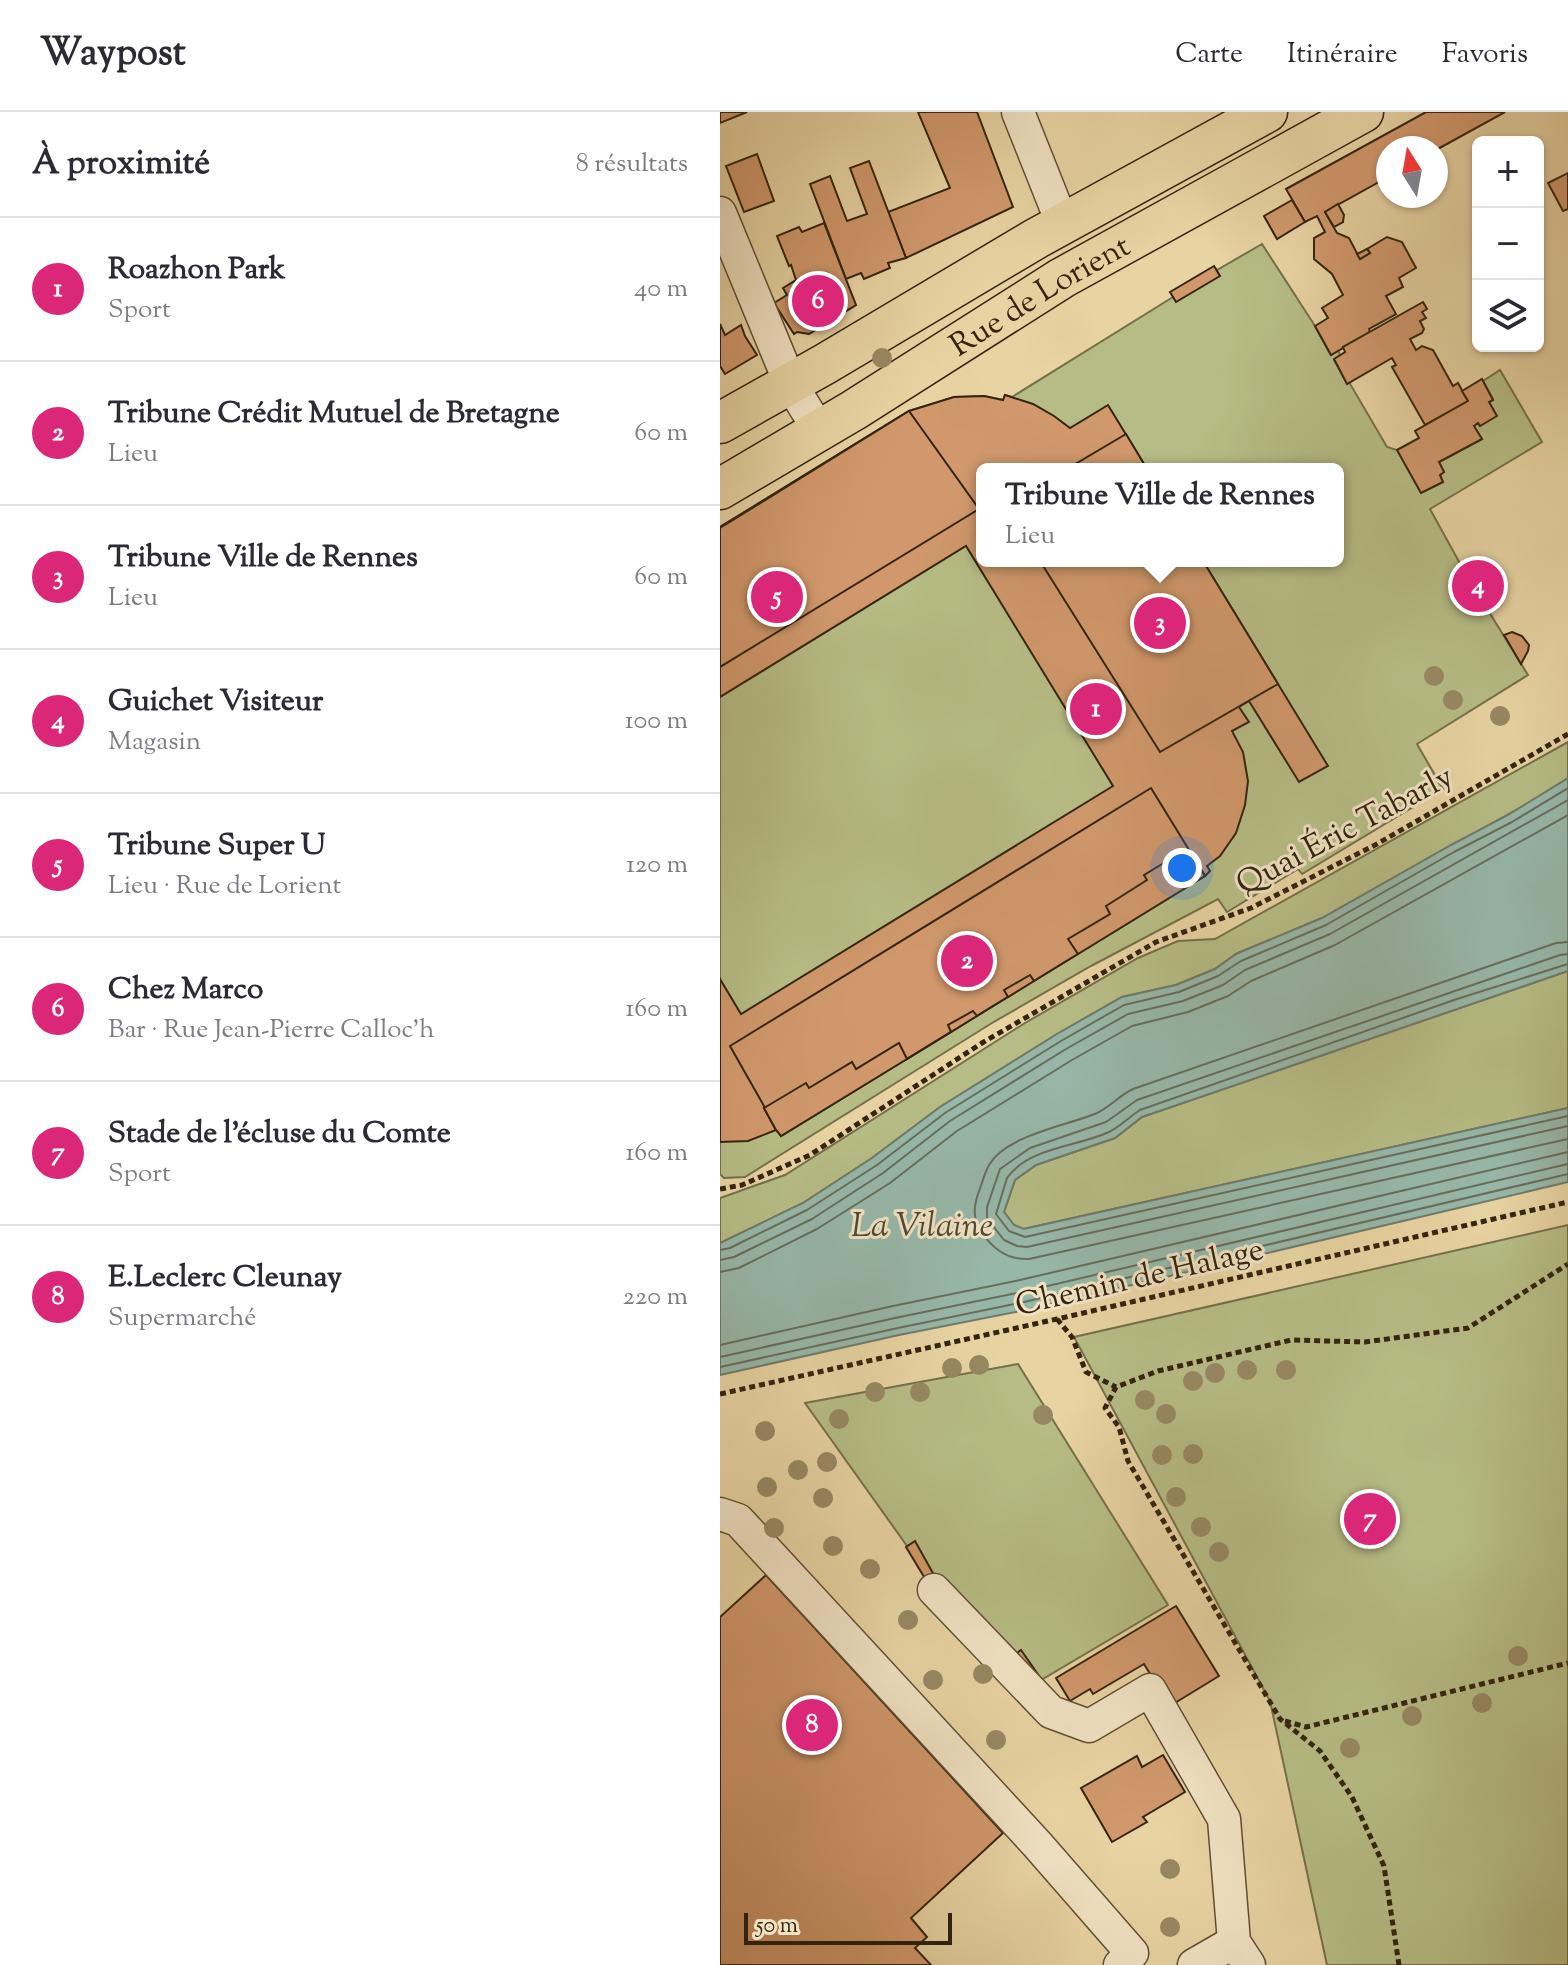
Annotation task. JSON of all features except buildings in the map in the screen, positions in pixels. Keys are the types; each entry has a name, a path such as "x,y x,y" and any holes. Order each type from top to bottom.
{"main road":[{"name":"Rue de Lorient","path":"720,423 1063,225 1267,112"},
{"name":"Rue de Lorient","path":"720,489 1062,278 1363,112"}],"street":[{"path":"1018,112 1063,225"},
{"path":"720,213 790,383 819,430"},
{"path":"720,1514 738,1520 1036,1843 1132,1953 1120,1965"},
{"path":"934,1590 1051,1712 1089,1726 1150,1690 1224,1819 1241,1953 1194,1965"}],"path":[{"name":"Quai Éric Tabarly","path":"720,1189 742,1185 810,1155 982,1043 1156,942 1265,901 1377,844 1568,734"},
{"name":"Chemin de Halage","path":"720,1394 1568,1202"},
{"path":"1399,1965 1384,1866 1352,1797 1320,1751 1280,1719 1128,1461 1119,1427 1105,1408 1116,1387 1158,1371 1291,1340 1365,1342 1468,1328 1568,1264"},
{"path":"1057,1319 1072,1337 1086,1372 1116,1387"},
{"path":"1280,1719 1306,1727 1568,1663"}],"green space":[{"path":"1262,244 1330,354 1338,350 1340,355 1334,360 1347,383 1387,447 1397,450 1421,493 1443,482 1440,475 1444,472 1439,462 1482,439 1474,426 1478,423 1480,426 1496,415 1489,402 1493,399 1483,381 1500,370 1542,442 1430,509 1528,675 1417,744 1443,789 1302,874 1298,869 1227,912 1218,899 1091,966 992,1023 745,1177 724,1178 720,1174 720,527 909,411 954,397 984,396 1003,400 1005,395 1012,397 1173,297 1214,267 1217,270"},
{"path":"1568,742 1568,778 1550,791 1322,918 1236,954 1215,969 1176,985 1122,997 940,1107 872,1158 803,1203 720,1243 720,1198 785,1175 1025,1023 1138,958 1178,941 1215,939"},
{"path":"1568,971 1568,1108 1023,1229 1014,1225 1004,1212 1015,1180 1036,1165 1115,1138 1142,1117"},
{"path":"1568,1225 1568,1965 1327,1965 1270,1701 1074,1337"},
{"path":"1018,1364 1168,1605 1014,1696 805,1403"}],"water":[{"name":"La Vilaine","path":"1568,778 1568,971 1142,1117 1115,1138 1036,1165 1015,1180 1004,1212 1014,1225 1024,1229 1568,1108 1568,1182 1026,1310 720,1375 720,1243 803,1203 872,1158 940,1107 1122,997 1176,985 1215,969 1236,954 1322,918 1508,815"}],"place":[{"name":"Chez Marco","path":"818,301"},
{"name":"Guichet Visiteur","path":"1478,586"},
{"name":"Tribune Super U","path":"777,597"},
{"name":"Tribune Ville de Rennes","path":"1160,623"},
{"name":"Roazhon Park","path":"1096,709"},
{"name":"Tribune Crédit Mutuel de Bretagne","path":"967,961"},
{"name":"Stade de l'écluse du Comte","path":"1370,1519"},
{"name":"E.Leclerc Cleunay","path":"812,1725"}]}
